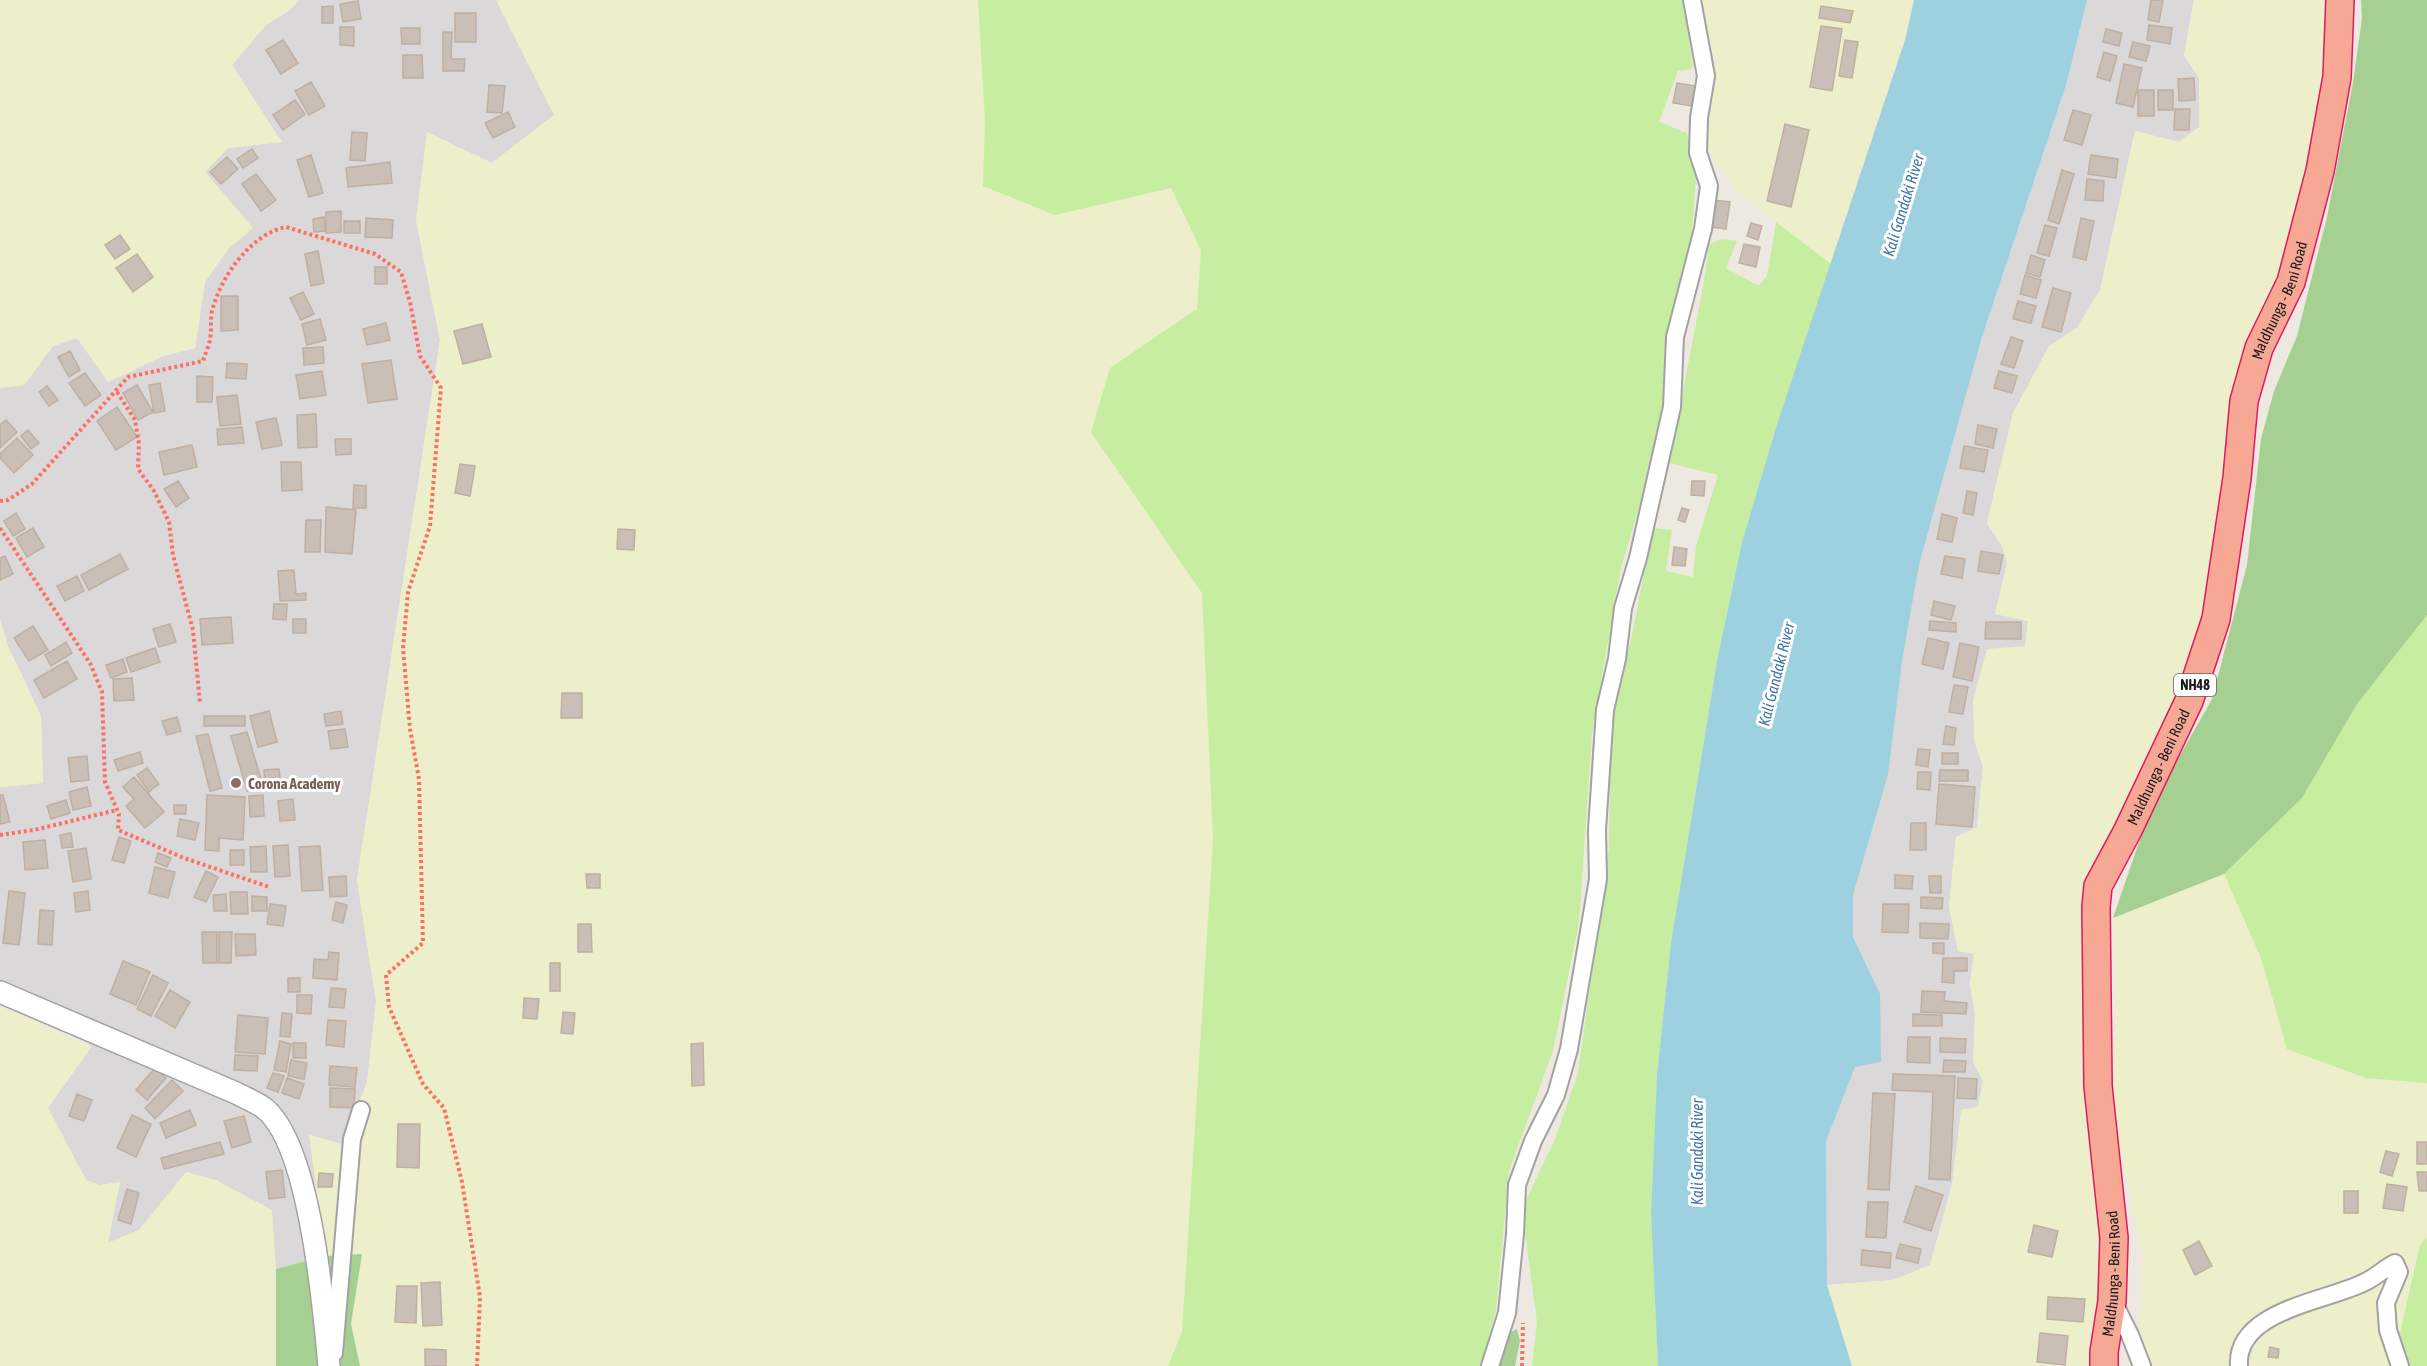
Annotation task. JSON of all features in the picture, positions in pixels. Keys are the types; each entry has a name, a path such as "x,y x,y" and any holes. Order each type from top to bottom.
{"highway":[{"name":"Maldhunga - Beni Road","path":"2104,1366 2112,1301 2114,1238 2098,1086 2096,907 2098,886 2128,830 2189,701 2216,619 2237,477 2244,401 2259,348 2291,282 2320,171 2337,77 2340,0"}],"street":[{"path":"1490,1366 1507,1313 1512,1283 1517,1185 1533,1142 1556,1095 1569,1049 1598,879 1598,830 1605,710 1617,659 1623,608 1638,558 1672,407 1675,337 1694,272 1710,186 1698,153 1699,118 1706,76 1692,0"},
{"path":"0,992 236,1093 265,1109 282,1131 298,1170 316,1254 331,1366"},
{"path":"331,1366 341,1293 352,1139 361,1110"},
{"path":"2239,1366 2243,1343 2251,1332 2276,1315 2368,1281 2395,1263 2399,1272 2386,1303 2388,1330 2400,1366"},
{"path":"2112,1301 2130,1335 2142,1366"}],"path":[{"path":"0,501 8,500 32,484 117,392 128,377 203,361 210,340 212,311 228,274 259,238 286,227 375,254 401,272 410,302 420,356 441,388 430,526 408,592 403,648 410,729 419,779 423,943 386,975 388,1007 423,1084 444,1108 462,1182 480,1297 477,1366"},
{"path":"117,392 135,420 139,444 138,469 154,491 169,522 173,555 193,630 200,703"},
{"path":"0,528 90,663 102,692 105,782 117,810 118,830 184,858 269,887"},
{"path":"0,835 34,830 117,810"},
{"path":"1507,1313 1522,1316 1524,1334 1522,1366"}],"shaded area":[{"path":"299,0 496,0 554,115 492,163 427,133 416,220 440,340 357,880 376,1001 367,1083 342,1144 310,1135 325,1256 276,1269 271,1210 187,1172 139,1230 108,1243 119,1183 99,1185 86,1180 48,1108 91,1047 66,1008 0,980 0,787 43,783 41,716 8,646 0,618 0,388 24,385 53,346 77,338 108,382 163,356 195,348 205,282 228,249 253,228 205,172 228,148 281,142 232,65 266,25 290,10"},
{"path":"2087,0 2194,0 2184,55 2199,78 2199,127 2179,142 2135,131 2100,290 2077,328 2049,346 2013,413 1987,523 2002,546 2007,563 1995,614 2028,621 2025,646 1974,739 1983,767 1977,827 1956,837 1949,907 1958,951 1974,953 1970,984 1975,1015 1973,1061 1983,1081 1978,1107 1956,1168 1930,1265 1893,1280 1827,1285 1826,1141 1880,995 1853,937 1853,895 1888,775 1902,662 1919,565 1982,337 2067,82"}],"green space":[{"path":"0,0 299,0 290,10 266,25 232,65 282,142 228,148 205,172 253,228 228,249 205,282 195,348 163,356 108,382 77,338 53,346 24,385 0,388"},
{"path":"496,0 978,0 985,121 983,186 1055,215 1171,188 1201,250 1197,309 1110,368 1091,432 1202,593 1213,840 1182,1332 1168,1366 360,1366 351,1324 362,1254 325,1256 309,1135 342,1144 367,1083 376,1001 357,880 440,340 416,220 427,132 492,163 554,115"},
{"path":"978,0 1683,0 1693,69 1678,71 1659,122 1687,133 1696,178 1691,246 1668,337 1659,440 1621,568 1592,733 1579,923 1553,1051 1509,1171 1496,1310 1481,1366 1168,1366 1182,1332 1213,840 1202,593 1091,432 1110,368 1197,309 1201,250 1171,188 1055,215 983,186 985,121"},
{"path":"1699,0 1914,0 1905,40 1831,264 1739,193 1707,148 1715,61 1705,33"},
{"path":"2194,0 2330,0 2323,105 2292,234 2272,293 2241,357 2231,407 2224,504 2208,595 2191,658 2161,729 2086,878 2084,952 2101,1249 2100,1309 2090,1366 1852,1366 1827,1285 1893,1280 1930,1265 1951,1191 1961,1110 1978,1107 1983,1081 1973,1061 1975,1015 1970,984 1974,954 1958,951 1949,907 1956,837 1977,827 1983,767 1974,739 1973,700 1987,649 2025,646 2028,621 1995,614 2007,563 2002,546 1987,523 2013,413 2049,346 2077,328 2100,290 2135,131 2178,142 2199,127 2199,78 2184,55"},
{"path":"2361,0 2427,0 2427,615 2357,704 2302,798 2224,874 2113,918 2151,807 2212,699 2247,565 2261,439 2274,391 2297,336 2327,217 2353,82 2362,18"},
{"path":"1776,222 1831,264 1778,421 1742,542 1717,661 1671,943 1657,1075 1651,1213 1658,1366 1532,1366 1537,1322 1522,1209 1555,1139 1578,1073 1609,848 1611,705 1631,640 1653,528 1672,530 1666,571 1693,577 1696,546 1718,475 1669,463 1704,282 1709,244 1722,239 1737,241 1726,268 1759,286 1767,276"},
{"path":"2427,615 2427,1083 2366,1078 2287,1049 2261,958 2224,874 2302,798 2357,704"},
{"path":"0,618 8,646 41,716 43,783 0,787"},
{"path":"2224,874 2261,958 2366,1078 2427,1083 2427,1237 2420,1245 2407,1366 2138,1366 2143,1258 2109,1095 2116,1018 2113,918"},
{"path":"0,1006 91,1047 48,1108 86,1180 99,1185 120,1182 108,1243 139,1230 186,1172 216,1180 272,1210 276,1269 276,1366 0,1366"},
{"path":"2427,1237 2427,1366 2407,1366 2400,1333 2420,1245"},
{"path":"362,1254 351,1324 360,1366 276,1366 276,1269 325,1256"},
{"path":"1517,1329 1520,1341 1515,1366 1498,1366 1507,1334"}],"water":[{"name":"Kali Gandaki River","path":"1914,0 2087,0 2067,82 1982,337 1919,565 1902,662 1888,775 1853,895 1853,937 1880,994 1881,1062 1855,1067 1826,1141 1827,1285 1852,1366 1658,1366 1651,1213 1657,1075 1671,943 1717,661 1742,542 1778,421 1905,40"}],"building":[{"path":"2151,0 2163,0 2159,22 2148,20"},
{"path":"358,1 361,19 343,22 340,4"},
{"path":"333,6 333,23 322,23 322,7"},
{"path":"1821,6 1853,11 1850,23 1819,18"},
{"path":"455,13 476,13 476,42 455,42"},
{"path":"2149,25 2172,28 2170,44 2147,40"},
{"path":"1821,26 1842,29 1832,91 1810,87"},
{"path":"340,27 354,27 354,46 340,45"},
{"path":"401,28 420,28 420,44 402,44"},
{"path":"2106,29 2122,33 2119,46 2103,42"},
{"path":"443,32 452,32 451,59 465,59 464,71 443,71"},
{"path":"283,40 298,63 281,74 266,50"},
{"path":"1845,40 1858,42 1852,78 1839,76"},
{"path":"2133,42 2150,46 2146,61 2129,57"},
{"path":"2104,52 2117,56 2110,81 2097,77"},
{"path":"403,55 422,55 423,78 403,78"},
{"path":"2124,64 2142,68 2133,107 2116,103"},
{"path":"2194,78 2195,100 2179,101 2178,79"},
{"path":"311,82 325,106 309,115 295,91"},
{"path":"1677,83 1696,86 1692,106 1673,103"},
{"path":"489,85 505,86 502,113 487,112"},
{"path":"2138,90 2154,90 2154,116 2138,116"},
{"path":"2158,90 2173,90 2173,110 2158,110"},
{"path":"295,100 305,114 283,130 273,115"},
{"path":"2175,109 2190,109 2189,130 2174,130"},
{"path":"2073,110 2091,115 2082,145 2064,140"},
{"path":"508,112 515,127 493,138 485,123"},
{"path":"1785,124 1809,130 1791,207 1767,201"},
{"path":"352,132 367,133 365,161 350,160"},
{"path":"252,149 258,158 243,168 237,159"},
{"path":"311,155 323,193 309,197 297,160"},
{"path":"2091,155 2118,159 2116,178 2088,174"},
{"path":"227,157 238,169 221,184 210,172"},
{"path":"390,162 392,183 348,187 346,168"},
{"path":"2062,170 2074,174 2059,224 2048,220"},
{"path":"256,174 276,200 261,211 242,184"},
{"path":"2087,179 2104,181 2103,201 2085,200"},
{"path":"1713,200 1730,202 1726,229 1710,227"},
{"path":"341,211 341,232 326,233 326,212"},
{"path":"324,217 325,231 314,232 313,219"},
{"path":"366,218 393,220 392,238 365,237"},
{"path":"2081,218 2094,221 2086,260 2073,257"},
{"path":"344,221 360,221 360,233 344,233"},
{"path":"1751,223 1762,226 1758,240 1747,236"},
{"path":"2045,225 2057,228 2049,256 2037,253"},
{"path":"120,235 130,249 115,259 105,245"},
{"path":"1744,244 1760,247 1756,267 1739,263"},
{"path":"318,251 324,283 311,286 305,254"},
{"path":"137,254 153,277 133,292 116,268"},
{"path":"2031,255 2045,260 2040,277 2026,273"},
{"path":"375,267 387,267 387,284 375,284"},
{"path":"2025,275 2041,280 2036,298 2020,294"},
{"path":"2053,288 2071,293 2061,332 2042,327"},
{"path":"303,292 314,314 301,320 290,298"},
{"path":"221,296 238,296 238,330 221,331"},
{"path":"2018,301 2036,306 2031,323 2013,319"},
{"path":"320,319 326,340 307,345 302,324"},
{"path":"386,323 390,340 367,345 363,329"},
{"path":"482,324 491,357 463,364 454,331"},
{"path":"2011,337 2023,341 2014,368 2001,364"},
{"path":"323,347 324,363 304,365 303,348"},
{"path":"70,351 80,370 69,377 58,357"},
{"path":"391,360 397,399 368,403 362,364"},
{"path":"227,363 247,364 246,379 226,378"},
{"path":"322,371 326,395 300,399 296,375"},
{"path":"1999,371 2017,376 2012,393 1994,388"},
{"path":"85,373 101,395 85,406 69,383"},
{"path":"197,376 213,377 212,402 197,402"},
{"path":"160,383 165,411 154,413 149,385"},
{"path":"137,385 153,412 138,420 123,393"},
{"path":"47,386 58,400 49,406 39,392"},
{"path":"237,395 241,424 220,426 217,397"},
{"path":"117,407 137,437 116,450 97,421"},
{"path":"316,414 317,447 298,448 297,415"},
{"path":"276,418 282,445 262,449 256,422"},
{"path":"6,420 17,432 0,448 0,425"},
{"path":"1978,425 1997,429 1993,448 1975,444"},
{"path":"242,427 244,443 218,445 217,429"},
{"path":"28,430 39,443 31,449 21,436"},
{"path":"17,438 33,455 14,473 0,458 0,454"},
{"path":"335,439 351,439 351,454 336,455"},
{"path":"192,445 197,467 164,475 159,452"},
{"path":"1964,446 1988,450 1984,472 1960,468"},
{"path":"281,462 301,462 302,490 282,491"},
{"path":"460,464 475,466 470,496 455,493"},
{"path":"178,481 189,498 176,507 164,489"},
{"path":"1692,481 1705,481 1704,496 1691,495"},
{"path":"354,485 366,486 366,508 353,508"},
{"path":"1967,491 1977,493 1973,515 1963,513"},
{"path":"326,507 356,510 352,554 325,552"},
{"path":"1682,508 1689,510 1685,522 1678,520"},
{"path":"16,513 25,529 13,536 4,521"},
{"path":"1942,514 1957,518 1952,542 1937,539"},
{"path":"306,520 321,520 320,552 305,552"},
{"path":"33,528 44,547 27,557 16,538"},
{"path":"618,529 635,530 634,550 617,549"},
{"path":"1674,547 1687,549 1685,566 1672,565"},
{"path":"1981,551 2003,555 1999,574 1978,571"},
{"path":"120,554 128,569 89,590 81,575"},
{"path":"5,556 13,574 0,580 0,558"},
{"path":"1945,556 1965,559 1962,578 1941,574"},
{"path":"294,570 296,594 306,593 306,600 280,601 278,571"},
{"path":"77,576 84,591 65,601 57,586"},
{"path":"1934,601 1955,606 1951,620 1931,615"},
{"path":"274,604 287,604 286,620 273,619"},
{"path":"231,617 233,643 202,645 200,619"},
{"path":"293,619 306,619 306,633 293,633"},
{"path":"1930,621 1956,623 1956,632 1929,630"},
{"path":"1986,622 2021,622 2021,639 1985,639"},
{"path":"170,624 176,642 159,647 153,629"},
{"path":"33,626 48,650 29,661 14,638"},
{"path":"1928,638 1949,643 1943,669 1922,664"},
{"path":"66,642 72,653 51,666 45,655"},
{"path":"1960,643 1979,647 1972,681 1953,677"},
{"path":"155,648 160,662 131,672 126,658"},
{"path":"123,659 127,672 111,678 106,665"},
{"path":"67,661 77,679 44,698 34,680"},
{"path":"132,678 134,700 114,701 113,679"},
{"path":"1954,685 1968,687 1963,714 1949,712"},
{"path":"562,693 582,693 582,718 561,718"},
{"path":"269,711 277,742 258,747 250,716"},
{"path":"341,711 343,724 326,726 324,714"},
{"path":"204,716 245,716 245,726 204,726"},
{"path":"177,717 181,731 167,735 162,721"},
{"path":"1946,726 1956,728 1954,745 1943,744"},
{"path":"345,729 348,747 331,749 328,731"},
{"path":"247,732 263,786 247,791 231,736"},
{"path":"208,734 222,788 210,791 196,736"},
{"path":"1918,749 1930,750 1928,767 1916,765"},
{"path":"140,752 143,763 118,771 114,760"},
{"path":"1942,753 1958,753 1958,764 1942,764"},
{"path":"87,756 89,780 71,782 68,758"},
{"path":"147,768 159,784 149,792 137,775"},
{"path":"279,769 281,788 265,789 264,770"},
{"path":"1940,770 1968,770 1968,781 1939,781"},
{"path":"1918,772 1931,772 1930,790 1917,789"},
{"path":"134,777 164,812 145,828 126,806 134,799 123,787"},
{"path":"1939,784 1975,787 1972,827 1936,824"},
{"path":"87,787 91,806 73,810 69,792"},
{"path":"0,795 3,795 10,822 0,824"},
{"path":"207,795 245,797 243,840 219,838 219,851 205,850"},
{"path":"263,795 264,816 250,817 249,796"},
{"path":"293,799 295,820 280,821 278,801"},
{"path":"66,800 70,813 51,819 47,806"},
{"path":"174,805 186,805 186,814 174,814"},
{"path":"180,819 199,823 195,840 177,836"},
{"path":"1911,823 1926,823 1926,850 1910,850"},
{"path":"71,833 73,847 62,848 60,835"},
{"path":"119,837 131,841 124,863 112,860"},
{"path":"45,840 48,868 25,870 23,842"},
{"path":"288,845 290,876 275,877 273,846"},
{"path":"266,846 267,872 251,872 250,847"},
{"path":"320,846 323,890 302,891 299,847"},
{"path":"86,848 91,879 73,882 68,851"},
{"path":"230,850 244,850 244,865 230,865"},
{"path":"158,853 171,858 167,867 155,862"},
{"path":"155,867 175,872 168,898 149,893"},
{"path":"206,871 218,877 206,902 194,897"},
{"path":"586,874 600,874 600,888 587,888"},
{"path":"1895,875 1913,876 1912,889 1895,888"},
{"path":"346,876 347,896 330,897 329,877"},
{"path":"1929,876 1941,876 1941,893 1930,893"},
{"path":"9,891 25,893 19,945 3,943"},
{"path":"88,891 90,910 76,912 74,893"},
{"path":"230,892 247,892 248,914 231,914"},
{"path":"226,894 227,911 214,911 213,895"},
{"path":"252,896 267,897 267,911 252,911"},
{"path":"1921,897 1943,898 1942,909 1921,908"},
{"path":"336,902 347,905 343,923 332,920"},
{"path":"270,904 286,906 283,926 267,924"},
{"path":"1883,904 1909,904 1908,933 1882,932"},
{"path":"40,910 54,911 52,945 38,944"},
{"path":"1920,923 1949,924 1948,939 1920,938"},
{"path":"578,924 591,924 592,952 578,952"},
{"path":"202,932 217,932 217,963 203,963"},
{"path":"219,932 232,932 231,963 219,963"},
{"path":"235,934 255,934 256,955 236,956"},
{"path":"1933,943 1944,943 1944,954 1933,953"},
{"path":"329,952 339,953 337,980 313,978 314,959 328,960"},
{"path":"1943,958 1967,958 1967,971 1954,971 1954,983 1942,982"},
{"path":"123,961 150,972 136,1005 110,994"},
{"path":"550,963 560,963 560,991 550,991"},
{"path":"153,975 168,983 151,1016 137,1009"},
{"path":"288,978 300,978 300,992 288,992"},
{"path":"331,988 346,989 344,1008 329,1007"},
{"path":"170,990 190,1002 175,1028 155,1016"},
{"path":"1922,991 1945,992 1944,1001 1967,1003 1966,1014 1921,1012"},
{"path":"297,995 312,995 311,1014 297,1013"},
{"path":"524,998 539,999 537,1019 523,1018"},
{"path":"563,1012 575,1013 573,1034 561,1033"},
{"path":"282,1013 292,1014 290,1037 280,1036"},
{"path":"1913,1014 1942,1015 1942,1026 1913,1026"},
{"path":"238,1015 268,1018 265,1054 235,1052"},
{"path":"328,1020 346,1021 344,1047 326,1045"},
{"path":"1908,1037 1930,1037 1930,1063 1907,1062"},
{"path":"1940,1038 1966,1039 1965,1053 1940,1052"},
{"path":"280,1041 291,1044 286,1072 274,1070"},
{"path":"293,1043 306,1043 306,1058 293,1058"},
{"path":"703,1043 704,1085 692,1086 691,1044"},
{"path":"235,1055 258,1056 257,1071 234,1070"},
{"path":"291,1060 307,1063 304,1079 288,1076"},
{"path":"1944,1060 1966,1061 1965,1072 1943,1072"},
{"path":"330,1066 357,1068 355,1087 329,1085"},
{"path":"155,1068 166,1078 147,1100 136,1090"},
{"path":"273,1073 284,1076 278,1092 267,1088"},
{"path":"1893,1074 1955,1076 1950,1180 1929,1179 1933,1092 1892,1090"},
{"path":"287,1078 304,1084 299,1099 282,1093"},
{"path":"1958,1078 1977,1079 1976,1099 1957,1098"},
{"path":"172,1080 183,1091 155,1119 145,1108"},
{"path":"330,1088 355,1089 354,1108 330,1107"},
{"path":"1873,1093 1895,1094 1889,1190 1868,1189"},
{"path":"77,1094 92,1100 84,1121 69,1116"},
{"path":"190,1110 196,1125 166,1138 160,1123"},
{"path":"132,1115 151,1124 136,1157 117,1148"},
{"path":"244,1116 251,1142 232,1148 224,1121"},
{"path":"398,1124 420,1124 419,1168 397,1167"},
{"path":"220,1142 224,1154 164,1169 161,1158"},
{"path":"2417,1142 2427,1142 2427,1164 2417,1164"},
{"path":"2386,1151 2399,1154 2392,1176 2380,1172"},
{"path":"282,1170 285,1197 269,1199 266,1172"},
{"path":"2417,1172 2427,1172 2427,1191 2419,1191"},
{"path":"319,1173 333,1174 332,1187 318,1187"},
{"path":"2387,1184 2407,1187 2403,1211 2383,1208"},
{"path":"1916,1186 1943,1195 1931,1231 1904,1222"},
{"path":"127,1189 139,1193 131,1224 118,1220"},
{"path":"2344,1191 2358,1191 2358,1213 2344,1213"},
{"path":"1868,1202 1888,1202 1886,1238 1866,1237"},
{"path":"2034,1225 2058,1231 2052,1257 2028,1252"},
{"path":"2199,1241 2212,1266 2195,1275 2183,1250"},
{"path":"1900,1244 1921,1249 1918,1263 1896,1258"},
{"path":"1862,1250 1891,1253 1890,1268 1861,1265"},
{"path":"440,1282 442,1325 423,1326 421,1283"},
{"path":"397,1286 417,1286 416,1323 395,1322"},
{"path":"2048,1297 2085,1299 2083,1322 2047,1319"},
{"path":"2040,1333 2068,1336 2065,1365 2037,1362"},
{"path":"2270,1347 2279,1349 2278,1358 2268,1357"},
{"path":"425,1349 446,1350 446,1366 425,1366"}],"place":[{"name":"Corona Academy","path":"236,783"}]}
